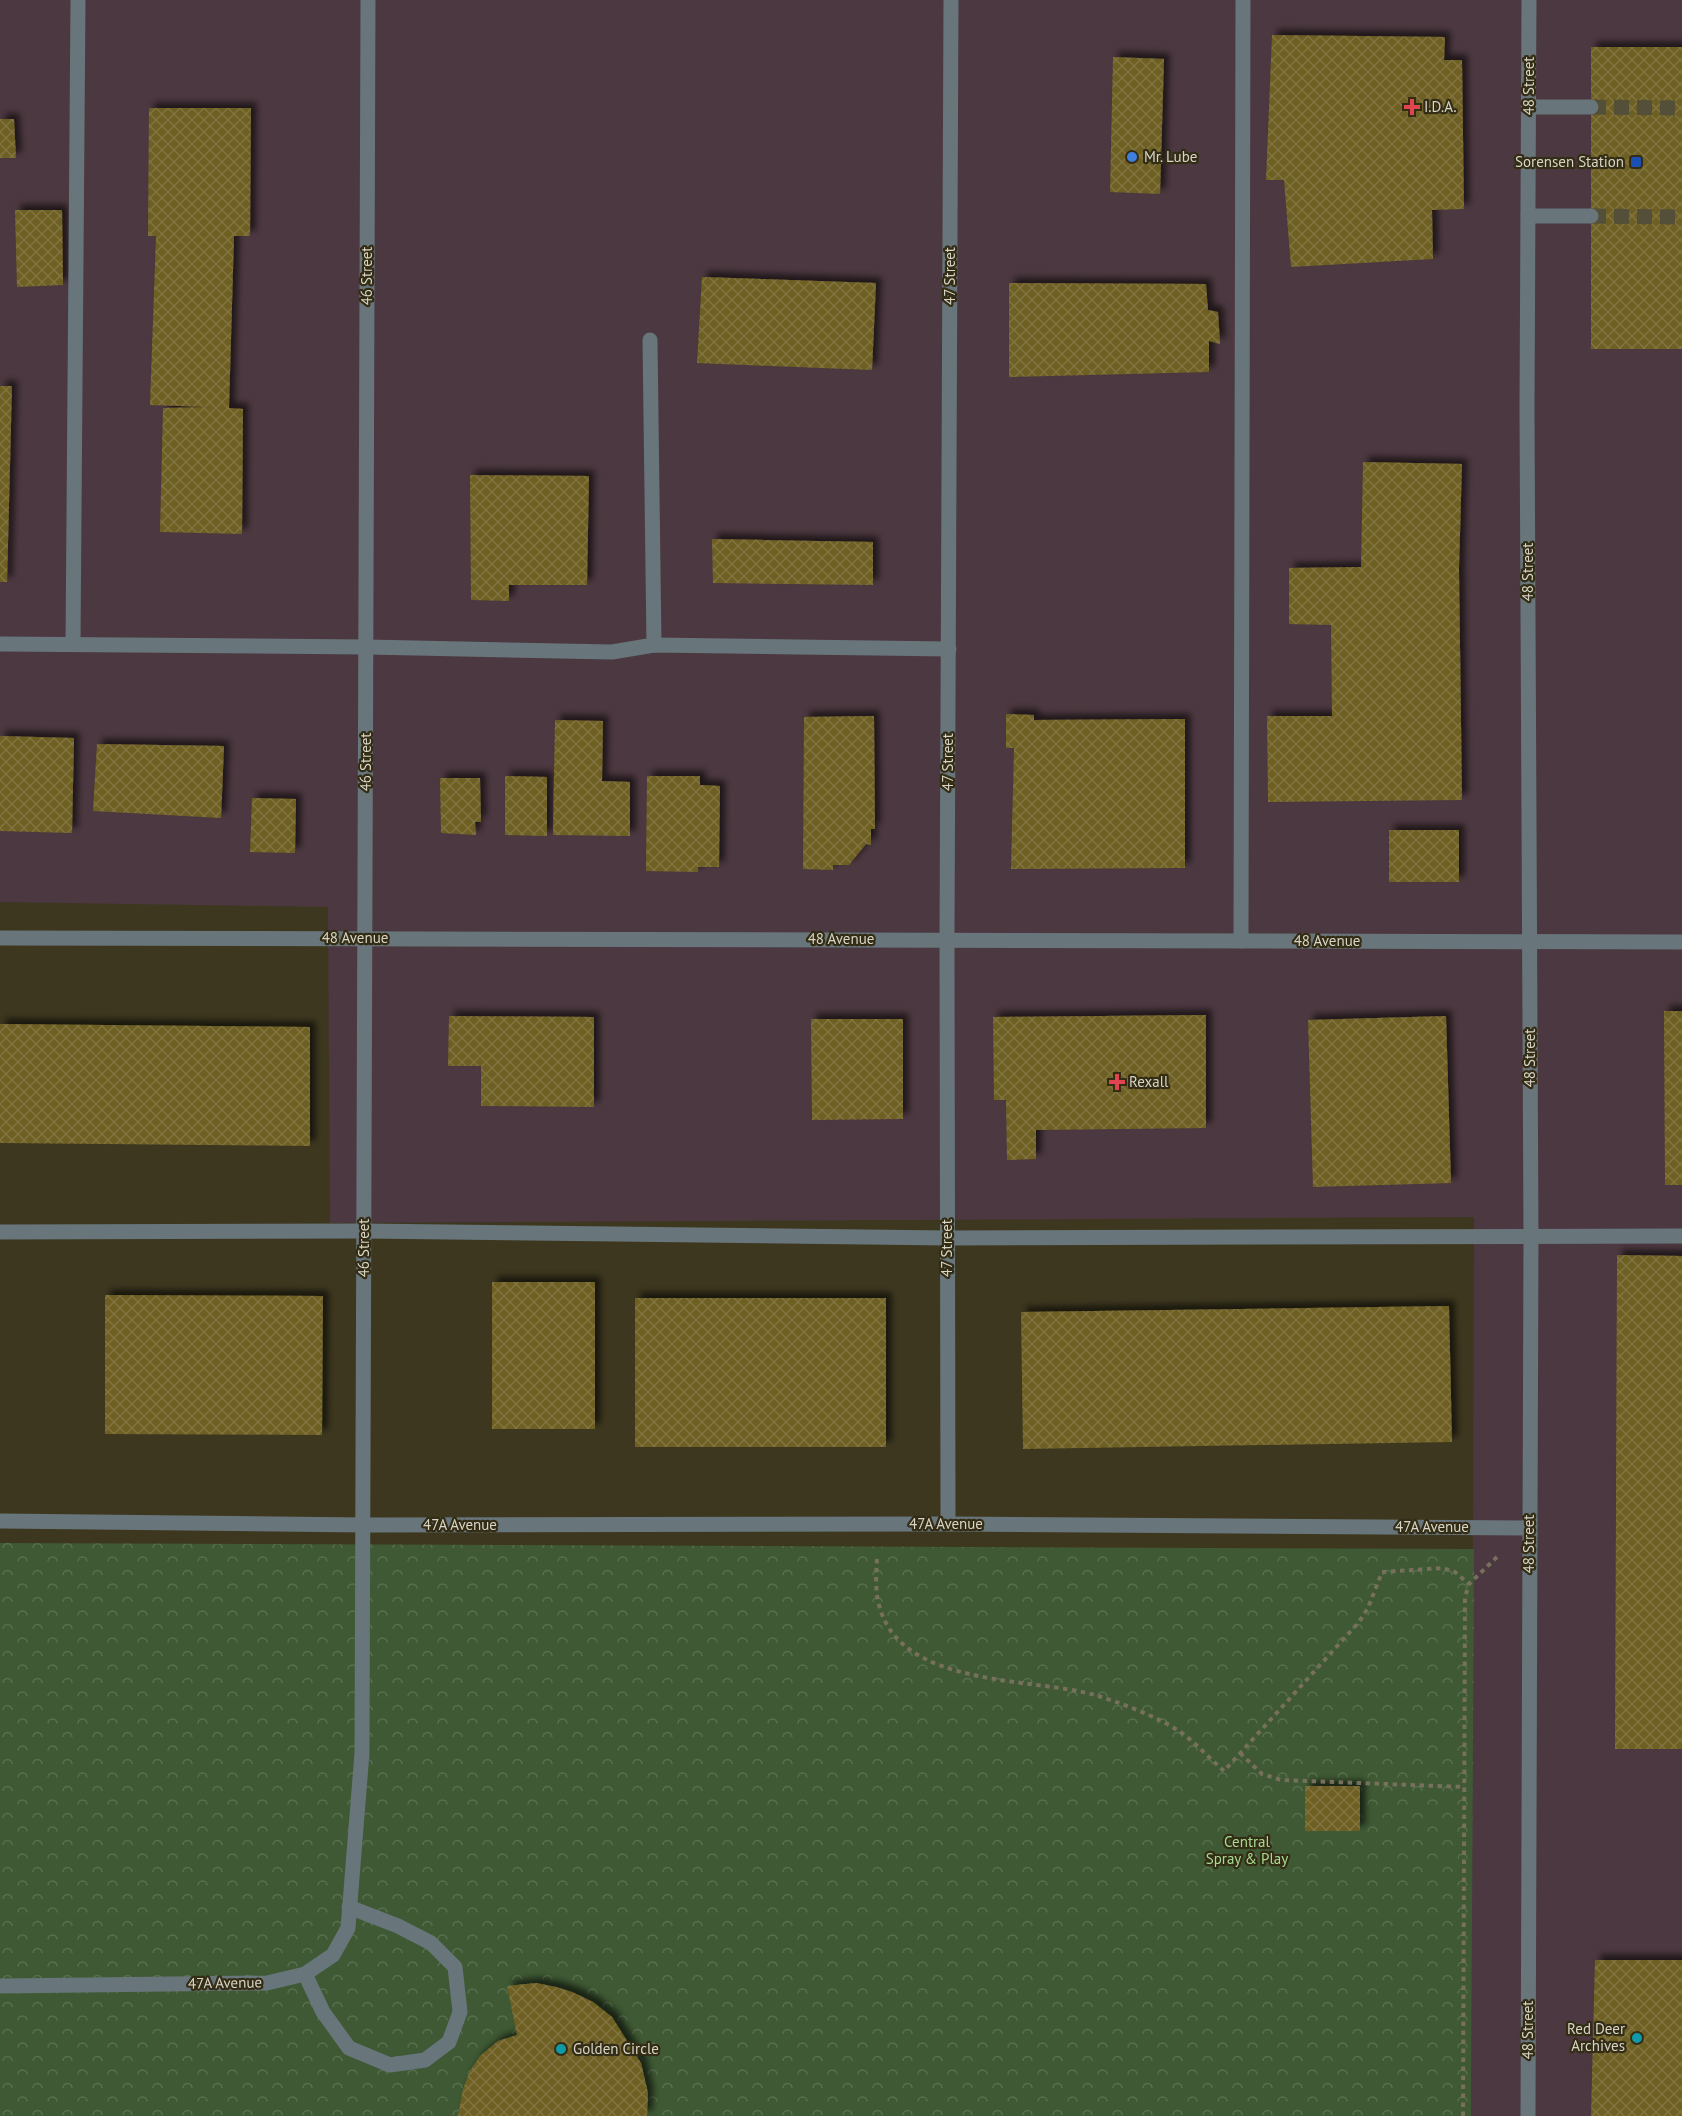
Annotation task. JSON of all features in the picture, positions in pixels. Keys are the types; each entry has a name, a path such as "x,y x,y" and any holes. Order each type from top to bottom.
{"street":[{"path":"73,644 78,0"},
{"name":"46 Street","path":"364,1525 368,0"},
{"name":"47 Street","path":"948,1524 947,939 951,0"},
{"path":"1241,941 1243,0"},
{"name":"48 Street","path":"1528,2116 1529,0"},
{"path":"1529,107 1591,107"},
{"path":"1528,216 1591,216"},
{"path":"650,340 654,645"},
{"path":"0,644 612,652 654,645 949,649"},
{"name":"48 Avenue","path":"0,938 1682,942"},
{"path":"0,1232 364,1232 947,1238 1682,1236"},
{"name":"47A Avenue","path":"0,1521 364,1525 948,1524 1529,1528"},
{"name":"47A Avenue","path":"0,1986 267,1983 305,1974 333,1955 348,1928 362,1753 364,1525"},
{"path":"305,1974 323,2012 349,2049 390,2065 425,2060 449,2042 460,2012 455,1967 431,1943 398,1926 349,1907"}],"path":[{"path":"877,1559 879,1607 891,1632 911,1652 947,1667 989,1679 1093,1695 1135,1710 1179,1731 1224,1771 1359,1622 1368,1608 1382,1572 1443,1568 1455,1572 1468,1584"},
{"path":"1463,2116 1465,1597 1468,1584 1480,1572"},
{"path":"1240,1753 1262,1774 1281,1780 1464,1787"}],"shaded area":[{"path":"0,0 1682,0 1682,2116 1471,2116 1474,1217 330,1223 328,907 0,902"}],"green space":[{"name":"Central Spray & Play","path":"0,1543 1474,1549 1471,2116 0,2116"}],"building":[{"path":"1272,35 1445,37 1444,60 1462,60 1464,209 1432,210 1433,259 1291,267 1284,180 1266,180"},
{"name":"Sorensen Station","path":"1591,47 1682,47 1682,349 1591,349"},
{"path":"1113,57 1164,59 1160,194 1110,192"},
{"path":"149,108 251,108 250,236 234,236 229,408 243,409 242,534 160,532 163,408 209,407 150,405 156,236 148,236"},
{"path":"0,119 14,119 16,158 0,158"},
{"path":"15,210 62,210 63,285 17,287"},
{"path":"702,277 876,283 872,370 697,363"},
{"path":"1009,283 1206,284 1208,310 1218,312 1220,344 1209,341 1209,372 1009,377"},
{"path":"0,386 12,386 7,582 0,582"},
{"path":"1363,462 1462,464 1459,569 1462,800 1268,802 1267,716 1332,716 1331,625 1289,624 1289,568 1361,567"},
{"path":"470,475 589,476 587,585 509,585 509,601 471,600"},
{"path":"712,539 873,542 873,585 713,583"},
{"path":"1006,714 1034,715 1034,720 1185,719 1185,868 1011,869 1014,748 1006,748"},
{"path":"874,716 875,829 871,829 871,845 866,844 849,865 833,865 833,870 803,869 804,717"},
{"path":"555,720 603,721 602,781 630,782 630,836 553,835"},
{"path":"0,736 74,738 72,833 0,831"},
{"path":"97,744 224,746 221,818 93,811"},
{"path":"505,776 547,777 547,836 505,835"},
{"path":"647,776 700,776 700,785 720,786 719,867 698,867 698,872 646,871"},
{"path":"440,778 480,778 481,822 475,822 476,835 441,833"},
{"path":"252,798 296,799 295,853 250,852"},
{"path":"1389,830 1459,830 1459,882 1389,882"},
{"path":"1664,1011 1682,1011 1682,1185 1665,1185"},
{"path":"1206,1015 1206,1128 1036,1130 1036,1159 1007,1160 1006,1100 994,1100 993,1017"},
{"path":"449,1016 594,1017 594,1107 481,1106 481,1066 448,1066"},
{"path":"1446,1016 1451,1183 1313,1187 1308,1020"},
{"path":"811,1019 903,1019 903,1119 812,1120"},
{"path":"0,1024 310,1027 310,1146 0,1143"},
{"path":"1617,1255 1682,1256 1682,1749 1615,1749"},
{"path":"492,1282 595,1282 595,1429 492,1429"},
{"path":"105,1295 323,1296 322,1435 105,1434"},
{"path":"635,1298 886,1298 886,1447 635,1447"},
{"path":"1449,1306 1452,1442 1023,1449 1021,1312"},
{"path":"1305,1786 1360,1786 1360,1831 1305,1831"},
{"name":"Red Deer Archives","path":"1595,1960 1682,1960 1682,2116 1591,2116"},
{"name":"Golden Circle","path":"536,1983 572,1992 593,2002 612,2017 641,2063 648,2093 647,2116 458,2116 463,2089 470,2071 480,2056 498,2041 517,2035 507,1986"}],"tunnel":[{"path":"1591,107 1682,108"},
{"path":"1591,216 1682,217"}],"place":[{"name":"I.D.A.","path":"1412,107"},
{"name":"Mr. Lube","path":"1132,157"},
{"name":"Sorensen Station","path":"1636,162"},
{"name":"Rexall","path":"1117,1082"},
{"name":"Red Deer Archives","path":"1637,2038"},
{"name":"Golden Circle","path":"561,2049"}]}
